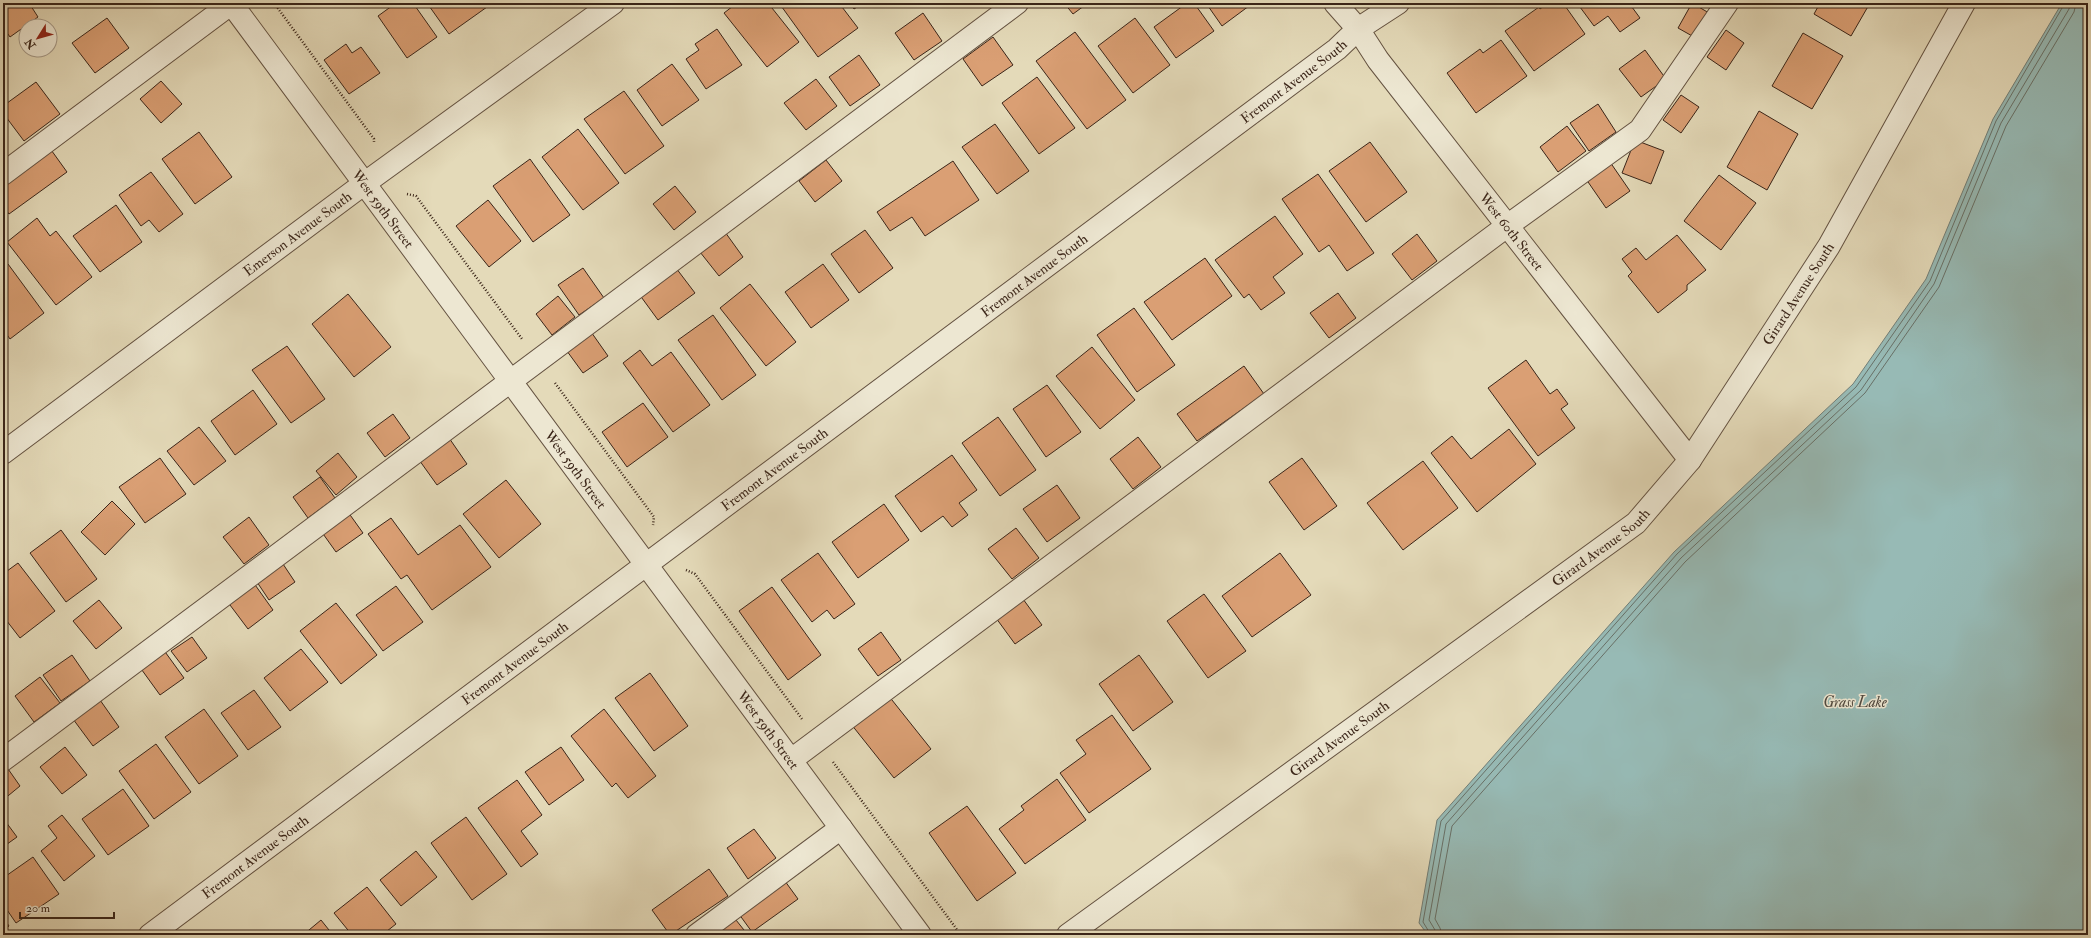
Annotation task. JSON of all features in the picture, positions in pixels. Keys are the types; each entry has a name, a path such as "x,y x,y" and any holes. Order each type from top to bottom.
{"street":[{"name":"West 59th Street","path":"232,3 920,935"},
{"path":"3,174 232,3"},
{"name":"Emerson Avenue South","path":"3,453 365,183 613,3"},
{"path":"3,760 512,382 1017,3"},
{"name":"West 60th Street","path":"1335,3 1358,29 1378,60 1690,460"},
{"name":"Fremont Avenue South","path":"150,935 1331,54 1358,29 1398,3"},
{"path":"791,760 1507,226 1640,130 1727,3"},
{"name":"Girard Avenue South","path":"1068,935 1636,523 1690,460 1829,246 1964,3"},
{"path":"697,935 841,828"}],"path":[{"path":"274,3 374,139 374,148"}],"water":[{"name":"Grass Lake","path":"2062,3 2088,3 2088,935 1428,935 1419,923 1437,820 1674,552 1853,384 1926,279 1993,119"}],"building":[{"path":"3,3 29,3 38,17 18,18 18,31 10,37 3,27"},
{"path":"396,3 413,3 437,37 407,58 378,16"},
{"path":"427,3 484,3 487,7 449,34"},
{"path":"737,3 768,3 799,42 767,67 724,13"},
{"path":"779,3 839,3 858,28 818,57"},
{"path":"850,3 863,3 854,9"},
{"path":"1064,3 1088,3 1073,14"},
{"path":"1187,3 1194,3 1214,31 1176,58 1154,27"},
{"path":"1211,3 1253,3 1222,26 1208,6"},
{"path":"1548,3 1563,3 1585,34 1534,71 1505,31 1539,7 1540,9"},
{"path":"1577,3 1629,3 1640,18 1620,32 1608,16 1594,26"},
{"path":"1692,3 1709,13 1694,37 1678,28"},
{"path":"1820,3 1870,3 1851,36 1814,14"},
{"path":"923,13 942,41 914,60 895,33"},
{"path":"107,18 129,48 95,73 72,43"},
{"path":"1135,18 1170,65 1133,93 1098,46"},
{"path":"717,29 742,65 706,89 686,59 699,50 695,44"},
{"path":"1726,30 1744,43 1726,70 1707,57"},
{"path":"1075,32 1126,100 1087,129 1036,61"},
{"path":"1803,33 1843,56 1812,109 1772,86"},
{"path":"993,37 1013,65 982,86 963,59"},
{"path":"1501,40 1527,76 1476,113 1447,73 1480,49 1483,53"},
{"path":"346,44 352,53 361,47 380,73 349,94 324,60"},
{"path":"1645,50 1666,79 1641,97 1619,69"},
{"path":"859,55 880,85 850,106 829,77"},
{"path":"672,64 699,100 662,126 637,90"},
{"path":"1037,77 1075,128 1039,154 1002,103"},
{"path":"816,79 837,106 806,130 784,103"},
{"path":"161,81 182,104 161,123 140,99"},
{"path":"36,82 60,114 24,141 3,113 3,106"},
{"path":"624,91 664,146 625,174 584,119"},
{"path":"1681,95 1699,107 1681,133 1663,120"},
{"path":"1598,104 1616,132 1589,151 1570,123"},
{"path":"1759,111 1798,134 1767,190 1727,167"},
{"path":"995,124 1029,171 997,194 962,147"},
{"path":"1567,126 1586,151 1558,172 1540,147"},
{"path":"578,129 619,183 583,210 542,157"},
{"path":"199,132 232,177 195,204 162,159"},
{"path":"1635,140 1664,151 1651,184 1622,173"},
{"path":"1370,142 1407,192 1366,222 1329,171"},
{"path":"49,147 67,172 9,214 3,206 3,181"},
{"path":"530,159 570,215 533,242 493,186"},
{"path":"826,160 842,181 815,202 799,181"},
{"path":"953,161 979,200 925,236 912,217 890,231 877,212"},
{"path":"1610,162 1630,191 1606,208 1586,179"},
{"path":"151,172 183,214 159,232 149,220 141,226 119,195"},
{"path":"1318,174 1374,253 1347,271 1329,245 1319,252 1282,199"},
{"path":"1719,175 1756,203 1721,250 1684,221"},
{"path":"675,186 696,212 674,230 653,204"},
{"path":"488,200 521,241 489,267 456,226"},
{"path":"116,205 142,242 100,272 73,236"},
{"path":"1275,216 1303,254 1273,277 1285,293 1261,310 1249,294 1244,298 1215,260"},
{"path":"37,218 50,236 56,231 92,277 56,305 7,242"},
{"path":"865,230 893,268 859,293 831,254"},
{"path":"725,232 743,257 719,276 700,252"},
{"path":"1417,234 1437,261 1412,280 1392,254"},
{"path":"1677,235 1706,270 1687,285 1687,290 1658,313 1628,276 1632,272 1622,259 1636,248 1646,260"},
{"path":"1205,258 1232,296 1172,340 1144,302"},
{"path":"8,264 44,313 10,339 3,329 3,267"},
{"path":"823,264 849,300 811,328 785,292"},
{"path":"583,268 604,298 579,315 558,285"},
{"path":"676,268 695,293 658,320 639,294"},
{"path":"750,284 796,342 766,366 720,308"},
{"path":"1338,293 1356,318 1329,338 1310,313"},
{"path":"348,294 391,347 354,377 312,324"},
{"path":"558,296 575,317 552,335 536,314"},
{"path":"1134,308 1175,365 1137,392 1097,335"},
{"path":"713,315 756,375 722,400 678,340"},
{"path":"589,329 608,356 583,373 564,347"},
{"path":"287,346 325,399 291,423 252,370"},
{"path":"1092,347 1135,400 1100,429 1056,376"},
{"path":"640,350 652,366 671,352 710,405 673,432 623,363"},
{"path":"1526,360 1550,394 1557,389 1568,404 1561,409 1575,428 1538,456 1488,388"},
{"path":"1244,366 1264,394 1197,441 1177,414"},
{"path":"1047,385 1081,432 1046,457 1013,409"},
{"path":"253,390 277,424 235,455 211,421"},
{"path":"643,403 668,437 627,467 602,432"},
{"path":"393,414 410,438 385,457 367,433"},
{"path":"998,417 1036,470 1000,496 962,443"},
{"path":"199,427 226,461 194,485 167,451"},
{"path":"1509,429 1536,464 1477,512 1431,453 1452,436 1471,459"},
{"path":"447,435 467,464 437,485 417,457"},
{"path":"1138,437 1161,467 1133,489 1110,459"},
{"path":"338,453 357,477 336,495 316,471"},
{"path":"952,455 977,490 959,503 968,515 952,527 943,516 921,532 895,496"},
{"path":"160,458 186,494 145,523 119,487"},
{"path":"1302,458 1337,506 1304,530 1269,482"},
{"path":"1423,461 1458,508 1403,550 1367,503"},
{"path":"320,477 335,498 308,518 293,497"},
{"path":"506,480 541,524 499,558 463,514"},
{"path":"1057,485 1080,518 1047,542 1023,509"},
{"path":"112,501 135,524 105,555 81,532"},
{"path":"884,504 909,540 858,578 832,542"},
{"path":"348,512 363,533 336,552 321,531"},
{"path":"249,517 269,545 244,564 223,537"},
{"path":"391,518 418,555 460,525 491,567 432,610 407,575 401,579 368,534"},
{"path":"1016,528 1039,558 1012,579 988,549"},
{"path":"61,530 97,579 66,602 30,553"},
{"path":"818,553 855,604 834,619 827,610 812,622 781,580"},
{"path":"1280,553 1311,595 1252,637 1222,596"},
{"path":"281,561 295,582 269,600 255,579"},
{"path":"18,563 55,611 20,638 3,616 3,574"},
{"path":"253,582 273,610 248,629 227,601"},
{"path":"396,586 423,622 383,651 356,615"},
{"path":"772,587 821,655 788,680 739,611"},
{"path":"1204,594 1246,651 1208,678 1167,621"},
{"path":"1023,599 1042,625 1015,644 996,618"},
{"path":"99,600 122,628 96,649 73,621"},
{"path":"336,603 377,655 341,684 300,631"},
{"path":"881,632 901,660 878,676 858,649"},
{"path":"192,637 207,658 187,672 171,651"},
{"path":"163,649 184,678 160,695 139,666"},
{"path":"301,649 328,682 290,711 264,678"},
{"path":"72,655 90,681 61,701 43,675"},
{"path":"1139,655 1173,702 1133,731 1099,684"},
{"path":"650,673 688,726 654,751 615,698"},
{"path":"40,677 60,703 34,722 15,696"},
{"path":"254,690 281,727 248,750 221,713"},
{"path":"888,695 931,749 894,778 851,724"},
{"path":"100,700 119,727 93,746 73,719"},
{"path":"204,709 238,756 199,784 165,737"},
{"path":"604,709 656,776 628,798 616,783 612,787 571,736"},
{"path":"1112,715 1151,769 1089,813 1060,773 1086,754 1076,740"},
{"path":"156,744 191,792 154,819 119,771"},
{"path":"65,747 87,775 62,794 40,767"},
{"path":"561,747 584,780 549,805 525,772"},
{"path":"6,766 20,786 3,800 3,768"},
{"path":"1057,779 1086,820 1025,864 999,829 1024,810 1021,806"},
{"path":"517,780 542,815 521,831 538,854 521,867 478,808"},
{"path":"123,789 149,826 108,855 82,819"},
{"path":"967,806 1016,873 977,901 929,833"},
{"path":"62,815 95,856 64,881 41,851 57,838 48,826"},
{"path":"466,817 507,874 472,900 431,843"},
{"path":"3,818 17,837 3,847"},
{"path":"754,829 776,858 748,879 727,848"},
{"path":"416,851 437,877 401,906 380,880"},
{"path":"33,857 59,894 16,923 3,904 3,878"},
{"path":"709,869 728,896 670,935 652,910"},
{"path":"782,877 798,899 752,932 736,910"},
{"path":"367,887 396,924 382,935 352,935 334,913"},
{"path":"732,915 748,935 706,935"},
{"path":"3,917 9,926 3,931"},
{"path":"321,920 333,935 303,935"}]}
